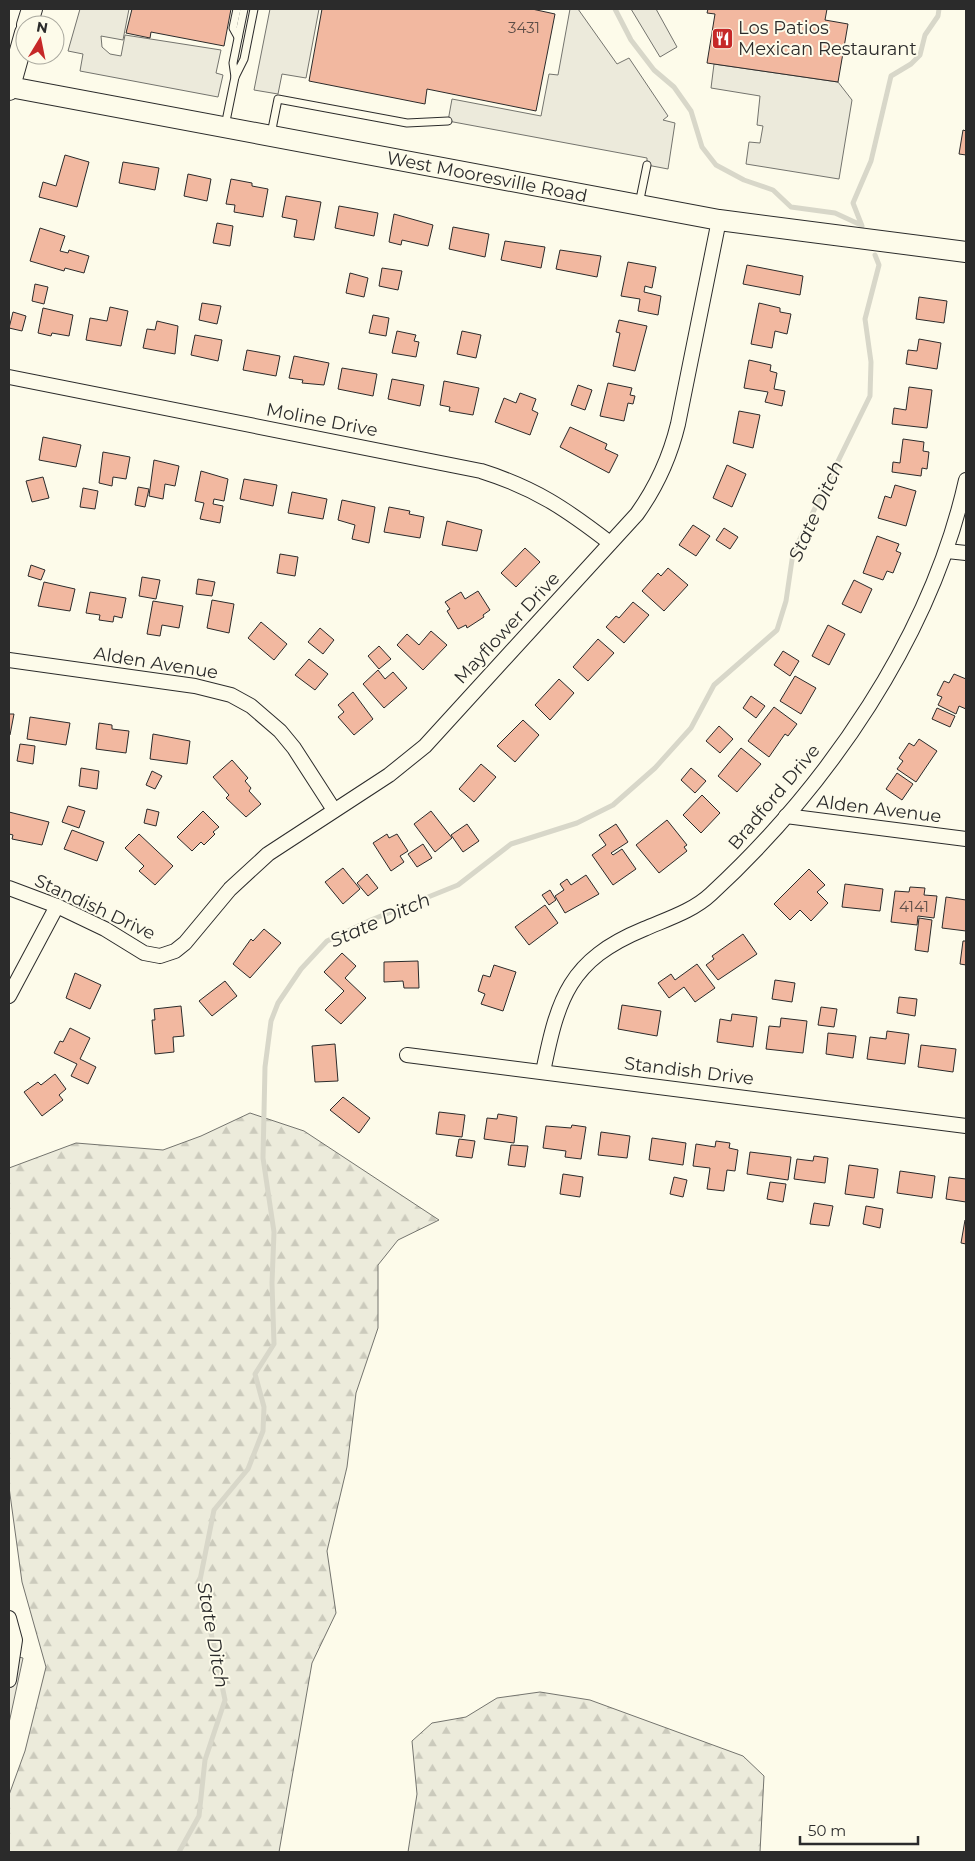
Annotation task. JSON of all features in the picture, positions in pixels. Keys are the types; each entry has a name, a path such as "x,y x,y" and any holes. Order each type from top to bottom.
{"main road":[{"path":"9,88 16,65"},
{"name":"West Mooresville Road","path":"9,88 719,220 966,252"}],"street":[{"name":"Mayflower Drive","path":"165,955 182,947 219,900 256,864 280,845 389,775 425,746 642,507 661,475 670,454 678,424 719,220"},
{"name":"Moline Drive","path":"9,377 481,471 524,486 557,504 610,543"},
{"name":"Bradford Drive","path":"543,1072 560,1004 570,984 584,967 618,940 692,908 709,896 755,851 835,755 867,707 910,631 947,550 966,480"},
{"path":"947,550 966,553"},
{"name":"Alden Avenue","path":"9,660 195,686 231,695 251,706 274,725 294,748 334,810"},
{"name":"Alden Avenue","path":"786,816 966,839"},
{"name":"Standish Drive","path":"9,888 58,906 104,929 144,953 165,955"},
{"path":"9,996 58,906"},
{"name":"Standish Drive","path":"407,1055 966,1126"},
{"path":"9,1618 14,1640 9,1680"}],"lane":[{"path":"237,9 233,28 238,37"},
{"path":"235,77 233,63 244,9"},
{"path":"225,129 235,77 244,60 254,9"},
{"path":"270,137 278,99 407,123 448,121"},
{"path":"639,206 646,165"}],"green space":[{"path":"250,1113 304,1131 439,1220 398,1240 378,1265 378,1328 356,1393 347,1467 327,1551 336,1613 312,1663 279,1852 9,1852 9,1795 25,1751 46,1667 22,1582 9,1487 9,1168 76,1143 163,1150 201,1136"},
{"path":"540,1692 590,1700 743,1756 764,1776 760,1852 408,1852 417,1794 412,1741 432,1723 466,1717 497,1698"}],"shaded area":[{"path":"80,9 129,9 123,40 101,36 102,47 110,54 121,56 125,35 221,50 216,73 223,75 218,97 80,71 83,54 68,51"},
{"path":"270,9 319,9 306,78 282,74 278,94 254,90"},
{"path":"570,9 578,9 617,64 629,58 668,116 663,120 675,123 668,169 647,165 647,158 448,121 452,99 541,116 549,74 558,75"},
{"path":"631,9 656,9 677,47 660,57"},
{"path":"714,64 838,82 852,100 839,179 746,164 749,142 760,143 763,126 757,125 760,96 711,88"},
{"path":"9,1655 23,1658 9,1723"}],"building":[{"path":"132,9 231,9 224,46 151,32 150,38 126,33"},
{"path":"322,9 532,9 555,14 536,111 427,89 425,104 309,81"},
{"path":"708,9 827,9 825,20 848,24 838,82 707,63 715,14 707,13"},
{"path":"963,130 966,131 966,155 959,154"},
{"path":"65,155 89,162 77,207 39,197 43,182 56,186"},
{"path":"123,162 159,168 155,190 119,183"},
{"path":"188,174 211,179 207,201 184,196"},
{"path":"231,179 252,183 252,186 268,189 263,217 234,212 235,205 226,204"},
{"path":"286,196 321,202 314,240 294,237 297,220 282,217"},
{"path":"339,206 378,213 374,236 335,228"},
{"path":"394,214 433,225 428,246 402,240 401,245 389,242"},
{"path":"217,223 233,226 230,246 213,243"},
{"path":"453,227 489,234 485,257 449,249"},
{"path":"40,228 65,236 60,251 68,253 69,250 89,256 84,273 65,268 64,271 30,261"},
{"path":"505,241 545,247 541,268 501,260"},
{"path":"560,250 601,256 597,277 556,269"},
{"path":"628,262 656,267 652,288 645,286 644,292 661,296 658,315 638,311 640,299 621,296"},
{"path":"747,265 803,276 800,295 743,284"},
{"path":"382,268 402,271 398,290 379,286"},
{"path":"350,273 368,278 364,297 346,293"},
{"path":"35,284 48,287 44,304 32,301"},
{"path":"919,297 947,301 944,323 916,319"},
{"path":"202,303 221,306 217,324 199,320"},
{"path":"759,303 780,308 780,312 791,314 787,334 775,331 772,348 751,344"},
{"path":"110,307 128,311 121,346 86,340 90,318 107,321"},
{"path":"43,308 73,315 69,336 52,333 51,336 38,333"},
{"path":"13,312 26,316 22,331 9,328"},
{"path":"373,315 389,318 386,336 369,333"},
{"path":"619,320 647,326 635,371 613,366 620,333 616,332"},
{"path":"157,321 178,326 175,354 143,348 147,329 155,330"},
{"path":"397,331 416,335 414,341 419,342 416,357 392,353"},
{"path":"462,331 481,335 476,358 457,354"},
{"path":"195,335 222,340 218,361 191,355"},
{"path":"919,339 941,343 937,369 906,364 908,350 917,351"},
{"path":"247,350 280,356 276,376 243,370"},
{"path":"294,356 329,363 324,385 302,383 303,380 289,378"},
{"path":"749,360 771,365 770,371 777,373 774,389 785,391 782,406 765,402 768,392 744,388"},
{"path":"342,368 377,374 373,396 338,389"},
{"path":"392,379 424,385 420,406 388,399"},
{"path":"444,381 479,388 473,415 449,411 450,407 440,405"},
{"path":"608,383 632,388 630,395 635,396 633,404 628,403 624,421 600,416"},
{"path":"578,385 592,390 585,410 571,405"},
{"path":"909,387 932,390 927,428 892,424 894,408 906,410"},
{"path":"520,393 536,399 532,410 538,413 530,435 495,422 504,398 516,403"},
{"path":"739,411 760,415 753,448 733,443"},
{"path":"570,427 607,444 605,449 618,455 609,473 560,447"},
{"path":"43,437 81,445 76,467 39,460"},
{"path":"903,439 924,442 923,451 929,452 927,469 922,468 921,476 892,472 893,462 900,463"},
{"path":"103,452 130,457 126,479 113,477 112,486 99,483"},
{"path":"154,460 179,466 175,486 165,484 163,499 149,496"},
{"path":"727,465 746,474 732,507 713,498"},
{"path":"201,471 228,479 224,501 214,499 213,504 223,506 220,523 200,519 204,503 195,501"},
{"path":"43,477 49,498 32,502 26,481"},
{"path":"244,479 277,485 273,506 240,499"},
{"path":"895,485 916,491 906,526 878,518 885,496 891,498"},
{"path":"138,487 149,489 145,507 135,505"},
{"path":"83,488 98,491 95,509 80,507"},
{"path":"292,492 327,499 323,519 288,513"},
{"path":"342,500 375,507 369,543 352,539 355,525 338,520"},
{"path":"389,507 410,511 409,514 424,517 420,538 384,532"},
{"path":"447,521 482,530 477,551 442,545"},
{"path":"693,525 710,536 696,556 679,545"},
{"path":"724,528 738,537 730,549 716,540"},
{"path":"877,536 899,544 896,551 901,553 893,573 887,571 883,580 863,573"},
{"path":"525,548 540,562 516,587 501,573"},
{"path":"280,554 298,557 295,576 277,573"},
{"path":"31,565 45,570 41,580 28,576"},
{"path":"668,568 688,585 664,611 642,591 658,573 661,576"},
{"path":"142,577 160,580 156,599 139,596"},
{"path":"198,579 215,582 212,596 196,594"},
{"path":"854,580 872,589 861,613 842,604"},
{"path":"44,582 75,589 70,611 38,606"},
{"path":"478,591 490,610 483,615 484,617 467,628 466,625 458,629 447,611 450,609 445,602 461,592 465,599"},
{"path":"90,592 126,598 122,618 114,616 113,622 99,620 100,615 86,613"},
{"path":"212,600 234,604 229,633 207,628"},
{"path":"153,601 183,606 179,628 162,625 160,636 147,634"},
{"path":"633,602 649,615 624,643 606,627 616,616 619,618"},
{"path":"261,622 287,644 274,660 248,638"},
{"path":"828,625 845,634 829,665 812,656"},
{"path":"320,628 334,640 323,654 308,642"},
{"path":"431,631 447,645 423,670 397,645 407,634 419,645"},
{"path":"598,639 614,653 588,681 573,667"},
{"path":"379,646 391,659 379,669 368,656"},
{"path":"783,651 799,661 790,676 774,665"},
{"path":"309,659 328,674 315,690 295,675"},
{"path":"378,670 385,679 393,672 407,688 384,708 363,684"},
{"path":"954,674 966,679 966,709 959,706 956,714 938,705 942,697 937,695 944,681 949,683"},
{"path":"795,676 816,688 801,714 780,701"},
{"path":"559,679 574,693 550,720 535,705"},
{"path":"353,692 373,719 354,735 338,717 344,712 338,705"},
{"path":"751,696 765,706 756,718 743,708"},
{"path":"774,707 797,724 788,736 785,734 769,757 748,741"},
{"path":"937,708 955,716 950,727 932,719"},
{"path":"9,714 14,714 10,735 9,735"},
{"path":"30,717 70,723 66,745 27,739"},
{"path":"523,720 539,735 515,762 497,746"},
{"path":"99,723 112,725 112,729 129,731 126,753 96,749"},
{"path":"719,726 733,739 720,753 706,741"},
{"path":"153,734 190,741 187,764 150,759"},
{"path":"919,739 937,751 916,782 897,769 903,761 899,758 909,743 914,746"},
{"path":"20,744 35,746 33,764 17,761"},
{"path":"741,748 761,764 737,792 718,776"},
{"path":"232,760 248,778 245,781 251,788 249,791 261,804 246,817 226,798 229,795 213,777"},
{"path":"481,764 496,777 474,802 459,789"},
{"path":"81,768 99,771 97,789 79,786"},
{"path":"691,768 706,781 695,793 681,780"},
{"path":"152,771 162,776 155,789 146,785"},
{"path":"897,773 913,784 902,800 886,789"},
{"path":"702,795 720,813 701,833 683,815"},
{"path":"68,806 85,811 79,828 62,822"},
{"path":"147,809 159,812 156,826 144,823"},
{"path":"203,811 219,827 204,845 201,842 192,851 177,837"},
{"path":"431,811 452,838 435,852 414,824"},
{"path":"9,812 49,822 42,845 12,839 13,835 9,834"},
{"path":"667,820 687,845 684,847 687,851 659,873 636,845"},
{"path":"467,824 479,841 463,852 451,835"},
{"path":"616,824 628,842 611,853 613,855 622,849 636,869 613,885 592,855 606,845 599,835"},
{"path":"72,830 104,842 97,861 64,849"},
{"path":"139,834 173,866 155,885 139,871 144,866 125,848"},
{"path":"387,834 389,838 397,834 408,851 400,856 404,862 391,871 373,843"},
{"path":"423,844 432,858 417,867 408,854"},
{"path":"343,868 360,889 343,904 325,882"},
{"path":"809,869 825,885 817,892 828,903 811,921 800,910 790,920 774,904"},
{"path":"367,874 378,888 368,896 357,883"},
{"path":"586,875 599,894 565,913 555,896 564,890 560,884 567,879 571,885"},
{"path":"845,884 883,889 880,911 842,907"},
{"path":"910,887 925,888 924,895 937,896 934,918 918,916 917,925 891,922 895,891 909,892"},
{"path":"550,890 556,900 549,905 542,895"},
{"path":"946,897 966,900 966,931 942,928"},
{"path":"545,905 558,923 529,945 515,927"},
{"path":"919,918 932,920 928,952 915,950"},
{"path":"264,929 281,943 250,978 233,964 251,939 253,941"},
{"path":"743,934 757,954 718,980 706,965 714,959 712,956"},
{"path":"963,941 966,941 966,965 960,964"},
{"path":"342,953 356,966 345,978 366,998 341,1024 325,1010 344,991 324,972"},
{"path":"418,961 419,988 404,988 403,981 384,982 384,962"},
{"path":"697,964 715,988 695,1002 684,987 669,998 658,983 671,974 675,980"},
{"path":"494,965 516,972 503,1011 481,1004 485,994 478,991 483,975 490,977"},
{"path":"75,973 101,985 90,1009 66,998"},
{"path":"775,980 795,983 792,1002 772,999"},
{"path":"225,981 237,996 212,1016 199,1001"},
{"path":"899,997 917,999 915,1016 897,1013"},
{"path":"622,1005 661,1011 657,1036 618,1029"},
{"path":"181,1006 184,1036 173,1037 174,1052 155,1054 152,1020 155,1020 154,1009"},
{"path":"821,1007 837,1009 834,1027 818,1025"},
{"path":"732,1014 757,1017 753,1047 717,1042 720,1019 731,1021"},
{"path":"781,1018 807,1021 803,1053 766,1049 769,1026 780,1027"},
{"path":"70,1028 90,1038 80,1059 96,1067 88,1084 71,1076 77,1064 54,1053 60,1041 63,1042"},
{"path":"887,1031 909,1034 905,1064 867,1059 870,1037 886,1039"},
{"path":"828,1033 856,1036 853,1058 826,1054"},
{"path":"335,1044 338,1081 315,1082 312,1046"},
{"path":"921,1045 956,1049 953,1072 918,1067"},
{"path":"55,1074 66,1089 59,1095 63,1100 42,1116 24,1092 38,1082 41,1085"},
{"path":"343,1097 370,1118 359,1133 330,1110"},
{"path":"439,1112 465,1115 462,1137 436,1134"},
{"path":"498,1114 517,1117 514,1143 484,1139 487,1118 497,1119"},
{"path":"572,1125 586,1127 581,1159 565,1157 566,1151 543,1148 546,1126 571,1128"},
{"path":"601,1132 630,1136 627,1158 598,1155"},
{"path":"652,1138 686,1143 683,1165 649,1160"},
{"path":"459,1139 475,1141 472,1158 456,1156"},
{"path":"716,1141 730,1143 729,1148 738,1150 735,1171 727,1170 724,1191 707,1189 710,1168 693,1166 696,1144 715,1147"},
{"path":"511,1145 528,1146 525,1167 508,1165"},
{"path":"750,1152 791,1157 788,1180 747,1174"},
{"path":"814,1156 828,1158 825,1183 794,1179 797,1159 813,1161"},
{"path":"849,1165 878,1169 874,1198 845,1194"},
{"path":"900,1171 935,1176 932,1198 897,1193"},
{"path":"563,1174 583,1177 580,1197 560,1194"},
{"path":"674,1177 687,1180 683,1197 670,1194"},
{"path":"949,1177 966,1179 966,1202 946,1199"},
{"path":"770,1182 786,1184 783,1202 767,1199"},
{"path":"814,1203 833,1206 829,1226 810,1224"},
{"path":"866,1206 883,1209 880,1228 863,1224"},
{"path":"966,1220 966,1244 961,1243"}],"waterway":[{"path":"615,9 631,40 654,70 674,87 691,111 702,147 716,165 744,180 773,190 791,207 835,213 861,225"},
{"name":"State Ditch","path":"862,226 853,203 871,161 891,76 911,64 920,55 925,35 938,16 939,9"},
{"name":"State Ditch","path":"179,1852 199,1816 205,1760 225,1700 200,1580 214,1510 248,1469 263,1431 264,1407 255,1374 274,1344 272,1283 274,1232 263,1158 265,1067 271,1021 278,1003 301,969 327,941 371,920 458,885 511,844 577,823 613,805 655,768 691,728 714,685 777,630 786,601 793,553 870,396 871,362 865,319 879,265 875,255"}],"place":[{"name":"Los Patios Mexican Restaurant","path":"722,38"}]}
